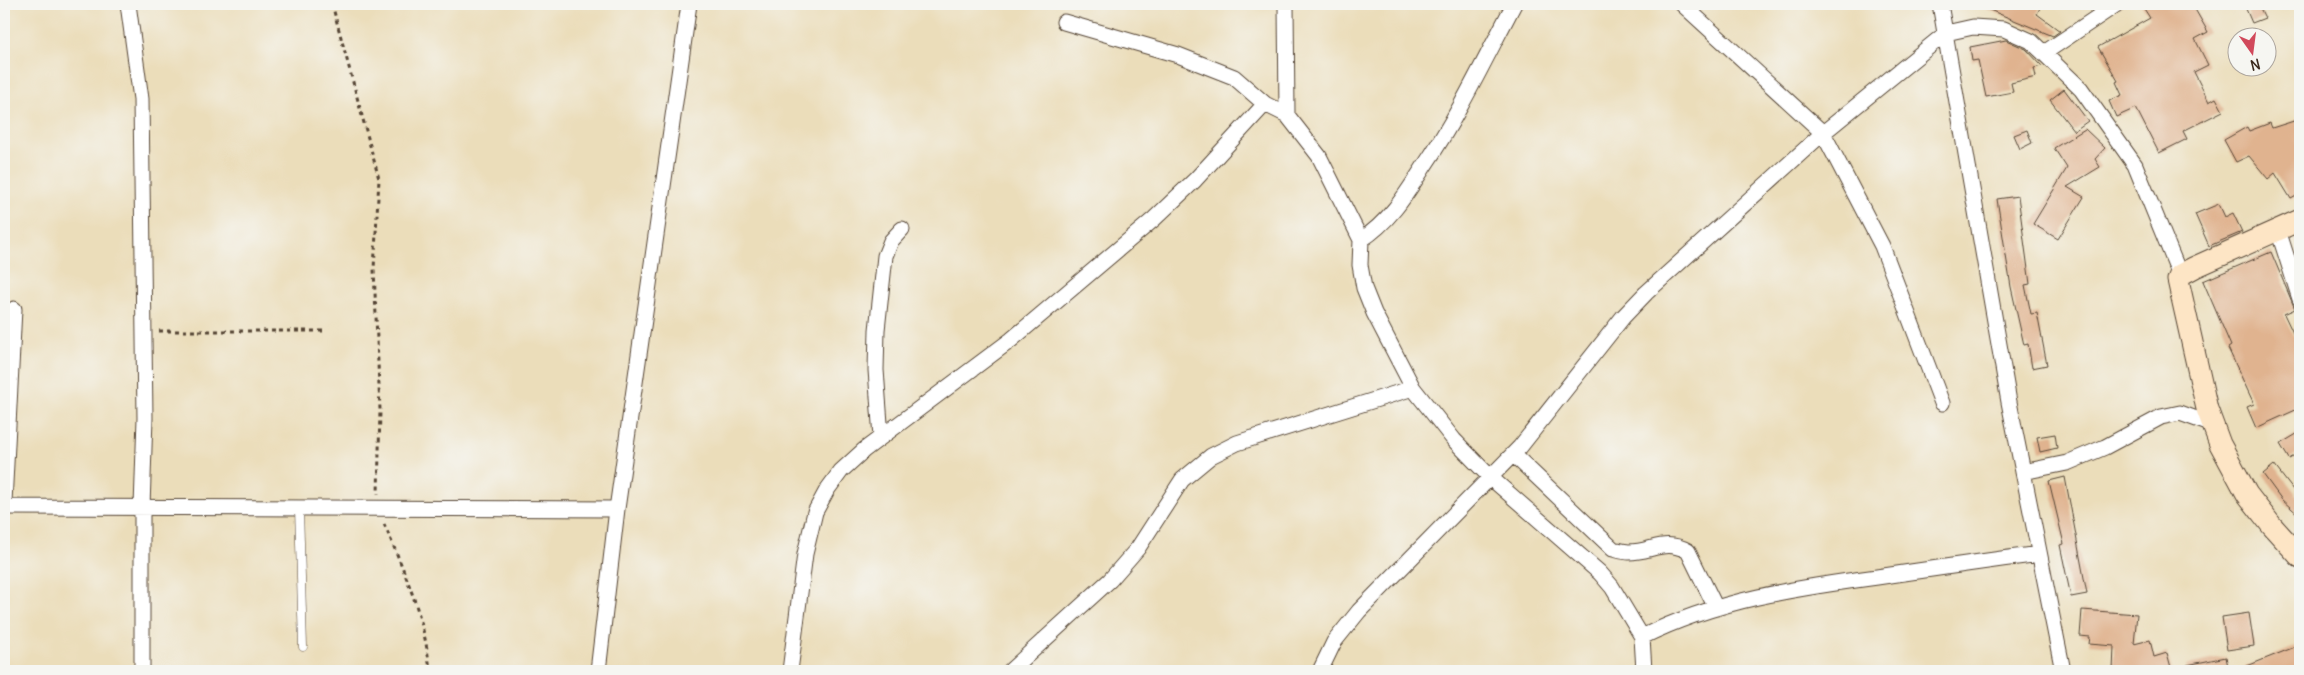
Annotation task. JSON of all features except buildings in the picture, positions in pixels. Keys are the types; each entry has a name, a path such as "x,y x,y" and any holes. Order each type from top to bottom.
{"street":[{"path":"128,4 141,99 144,418 142,671"},
{"path":"598,671 617,509 689,4"},
{"path":"1286,4 1287,115"},
{"path":"1361,240 1372,233 1401,203 1448,131 1514,4"},
{"path":"1682,4 1823,134 1882,246 1942,403"},
{"path":"1940,4 2007,392 2062,671"},
{"path":"2044,53 2117,4"},
{"path":"1064,22 1178,55 1234,77 1265,104 1287,115 1318,156 1361,240 1360,265 1364,288 1374,313 1413,388 1454,440 1491,478 1600,573 1612,587 1642,637 1644,671"},
{"path":"1320,671 1334,642 1359,611 1513,454 1586,367 1623,317 1646,293 1823,134 1946,33 1973,27 2004,29 2031,41 2082,90 2135,165 2151,199 2180,275 2178,286 2207,409 2213,425 2234,472 2247,494 2300,557"},
{"path":"790,671 805,554 815,512 827,490 841,471 864,450 1011,340 1154,219 1195,180 1265,104"},
{"path":"2180,275 2300,220"},
{"path":"881,437 876,370 876,330 886,256 891,241 902,229"},
{"path":"2278,230 2300,299"},
{"path":"4,502 14,309"},
{"path":"1010,671 1110,580 1138,548 1182,480 1211,456 1237,443 1413,388"},
{"path":"2023,472 2067,463 2105,447 2161,417 2180,413 2213,425"},
{"path":"1513,454 1613,549 1630,552 1666,545 1679,546 1688,551 1716,608"},
{"path":"4,507 617,509"},
{"path":"1642,637 1667,625 1716,608 1796,588 2039,554"}],"lane":[{"path":"299,508 303,647"}],"path":[{"path":"332,4 379,179 374,269 380,410 378,508 410,584 428,646 430,671"},
{"path":"143,330 327,331"}]}
